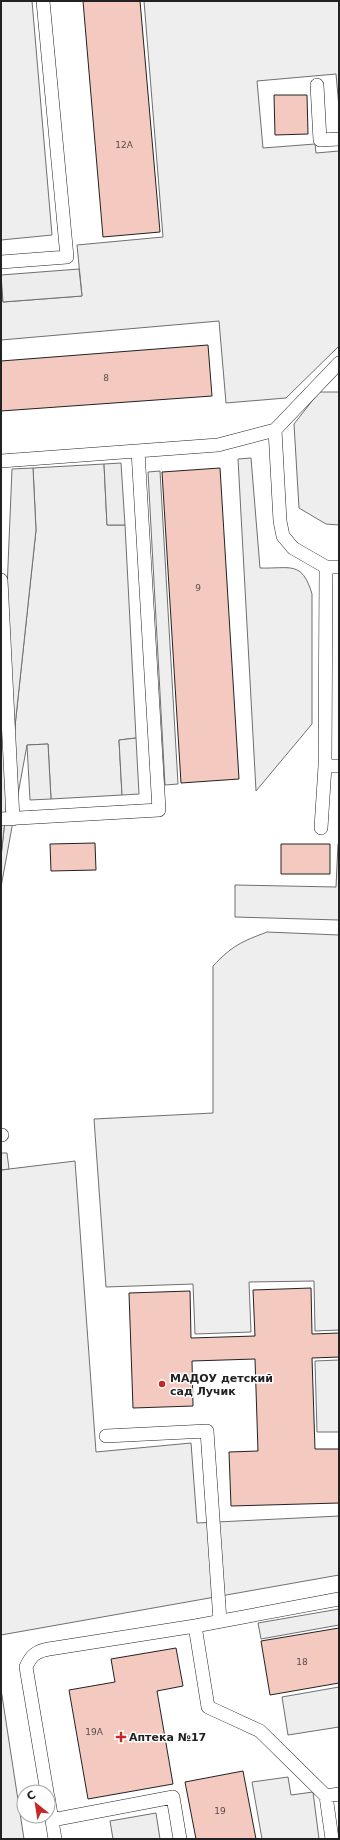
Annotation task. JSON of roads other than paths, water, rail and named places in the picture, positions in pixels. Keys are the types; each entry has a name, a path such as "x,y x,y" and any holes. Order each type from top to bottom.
{"lane":[{"path":"1,262 67,257 43,1"},
{"path":"317,85 320,140 339,139"},
{"path":"1,460 218,445 276,430 339,363"},
{"path":"276,430 280,520 283,536 293,548 333,567 321,828"},
{"path":"1,580 7,819 159,810 138,451"},
{"path":"325,766 339,766"},
{"path":"106,1436 207,1431 220,1621"},
{"path":"46,1784 26,1667 29,1659 34,1654 49,1649 195,1626 339,1599"},
{"path":"195,1626 208,1707 260,1731 333,1795 332,1839"},
{"path":"56,1819 173,1797 180,1839"},
{"path":"53,1824 55,1839"}],"place":[{"name":"МАДОУ детский сад Лучик","path":"162,1384"},
{"name":"Аптека №17","path":"121,1737"}]}
